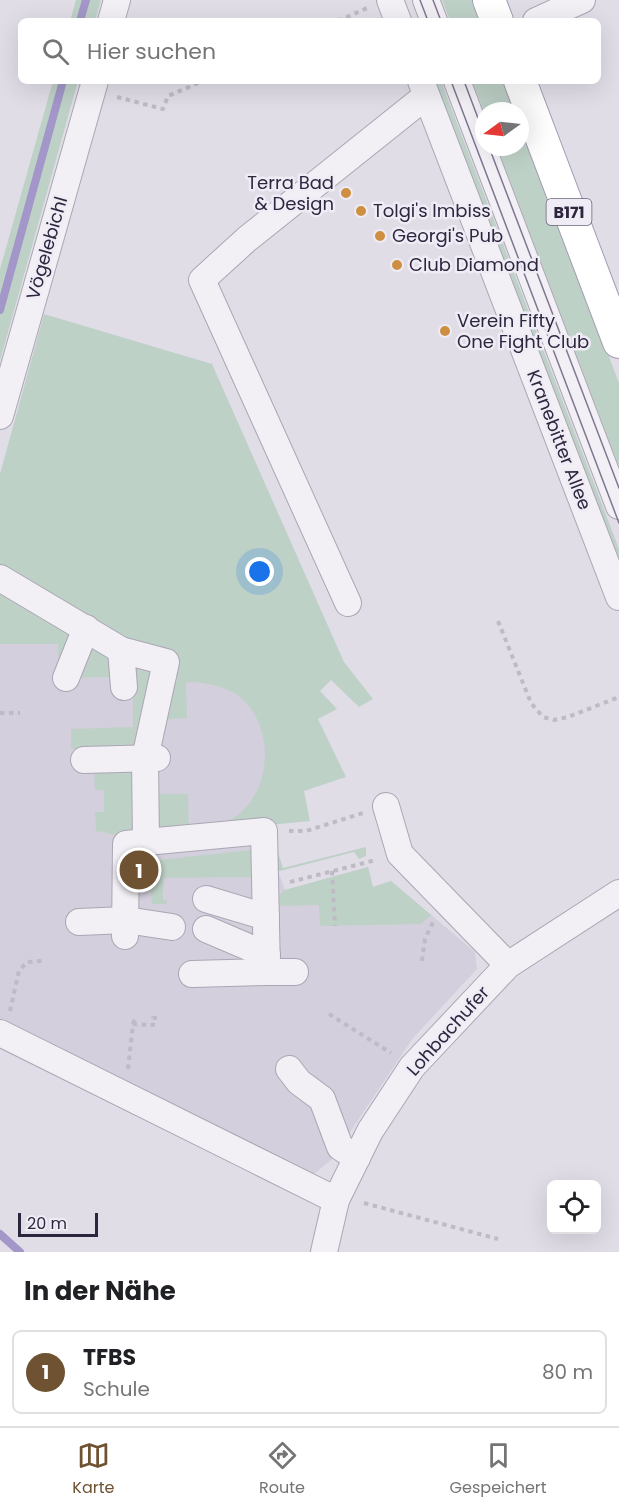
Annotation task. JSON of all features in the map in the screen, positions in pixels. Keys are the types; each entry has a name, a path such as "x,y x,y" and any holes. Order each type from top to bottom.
{"main road":[{"path":"489,0 496,18"},
{"name":"B171","path":"521,84 619,342"}],"street":[{"path":"112,18 117,0"},
{"path":"426,0 433,18"},
{"path":"543,18 582,0"},
{"path":"383,2 396,18"},
{"path":"458,84 619,506"},
{"name":"Vögelebichl","path":"0,416 94,86"},
{"path":"348,603 202,280 423,89"},
{"name":"Kranebitter Allee","path":"423,89 619,597"},
{"path":"0,578 122,650 166,662 151,758 146,842"},
{"path":"66,678 86,627"},
{"path":"122,650 124,687"},
{"path":"84,760 151,758"},
{"path":"127,776 151,758"},
{"path":"386,806 400,854 508,965"},
{"path":"125,928 126,844 264,831 267,964"},
{"name":"Lohbachufer","path":"324,1252 336,1200 370,1131 412,1067 508,965 619,893"},
{"path":"206,899 266,916"},
{"path":"79,922 125,928 172,927"},
{"path":"206,929 267,964 295,972"},
{"path":"192,974 267,964"},
{"path":"3,1034 44,1050 123,1094 155,1106 336,1200"},
{"path":"289,1069 299,1082 322,1099 340,1147 357,1158"}],"path":[{"path":"345,18 383,2"},
{"path":"94,86 163,109 168,96 196,84"},
{"path":"498,621 531,703 543,717 554,720 568,717 619,697"},
{"path":"0,713 20,713"},
{"path":"264,831 306,831 386,806"},
{"path":"265,890 400,854"},
{"path":"332,871 335,926"},
{"path":"422,961 425,939 435,918 449,904"},
{"path":"3,1034 19,971 27,962 42,962"},
{"path":"329,1014 412,1067"},
{"path":"123,1094 136,1016"},
{"path":"133,1024 153,1025 153,1018 157,1018"},
{"path":"336,1200 366,1203 498,1239"}],"shaded area":[{"path":"0,560 255,700 269,743 260,822 285,890 368,867 373,887 391,881 475,952 477,969 413,1038 332,1159 308,1179 0,1023"}],"green space":[{"path":"76,0 101,0 96,18 71,18"},
{"path":"442,0 473,0 480,18 449,18"},
{"path":"52,84 77,84 0,361 0,269"},
{"path":"433,84 442,84 619,549 619,573"},
{"path":"473,84 506,84 513,102 480,102"},
{"path":"529,146 619,383 619,467 500,156 529,156"},
{"path":"44,314 212,364 344,662 373,699 359,707 331,680 320,691 337,709 318,719 346,777 304,791 310,821 146,837 108,834 105,831 96,832 95,812 104,812 104,790 95,790 94,769 84,749 71,749 71,729 133,727 133,687 116,677 59,678 58,644 0,644 0,474","holes":["194,682 231,691 241,698 252,711 260,726 265,760 256,793 246,807 233,818 222,823 189,829 188,794 158,794 155,720 187,718 186,683"]},
{"path":"273,837 283,868 366,847 366,856 359,859 354,852 280,871 274,868"},
{"path":"251,850 251,877 163,878 163,900 167,900 166,904 152,904 149,861"},
{"path":"368,867 373,887 391,881 431,915 421,924 320,926 319,905 277,906 277,897 285,890"}],"waterway":[{"path":"81,18 86,0"},
{"path":"0,310 62,84"},
{"path":"0,1234 20,1252"}],"tram line":[{"path":"420,0 427,18"},
{"path":"433,0 440,18"},
{"path":"452,84 619,523"},
{"path":"465,84 475,110"},
{"path":"492,156 619,488"}],"place":[{"name":"Terra Bad & Design","path":"346,193"},
{"name":"Tolgi's Imbiss","path":"361,211"},
{"name":"Georgi's Pub","path":"380,236"},
{"name":"Club Diamond","path":"397,265"},
{"name":"Verein Fifty One Fight Club","path":"445,331"},
{"name":"TFBS","path":"139,870"}]}
